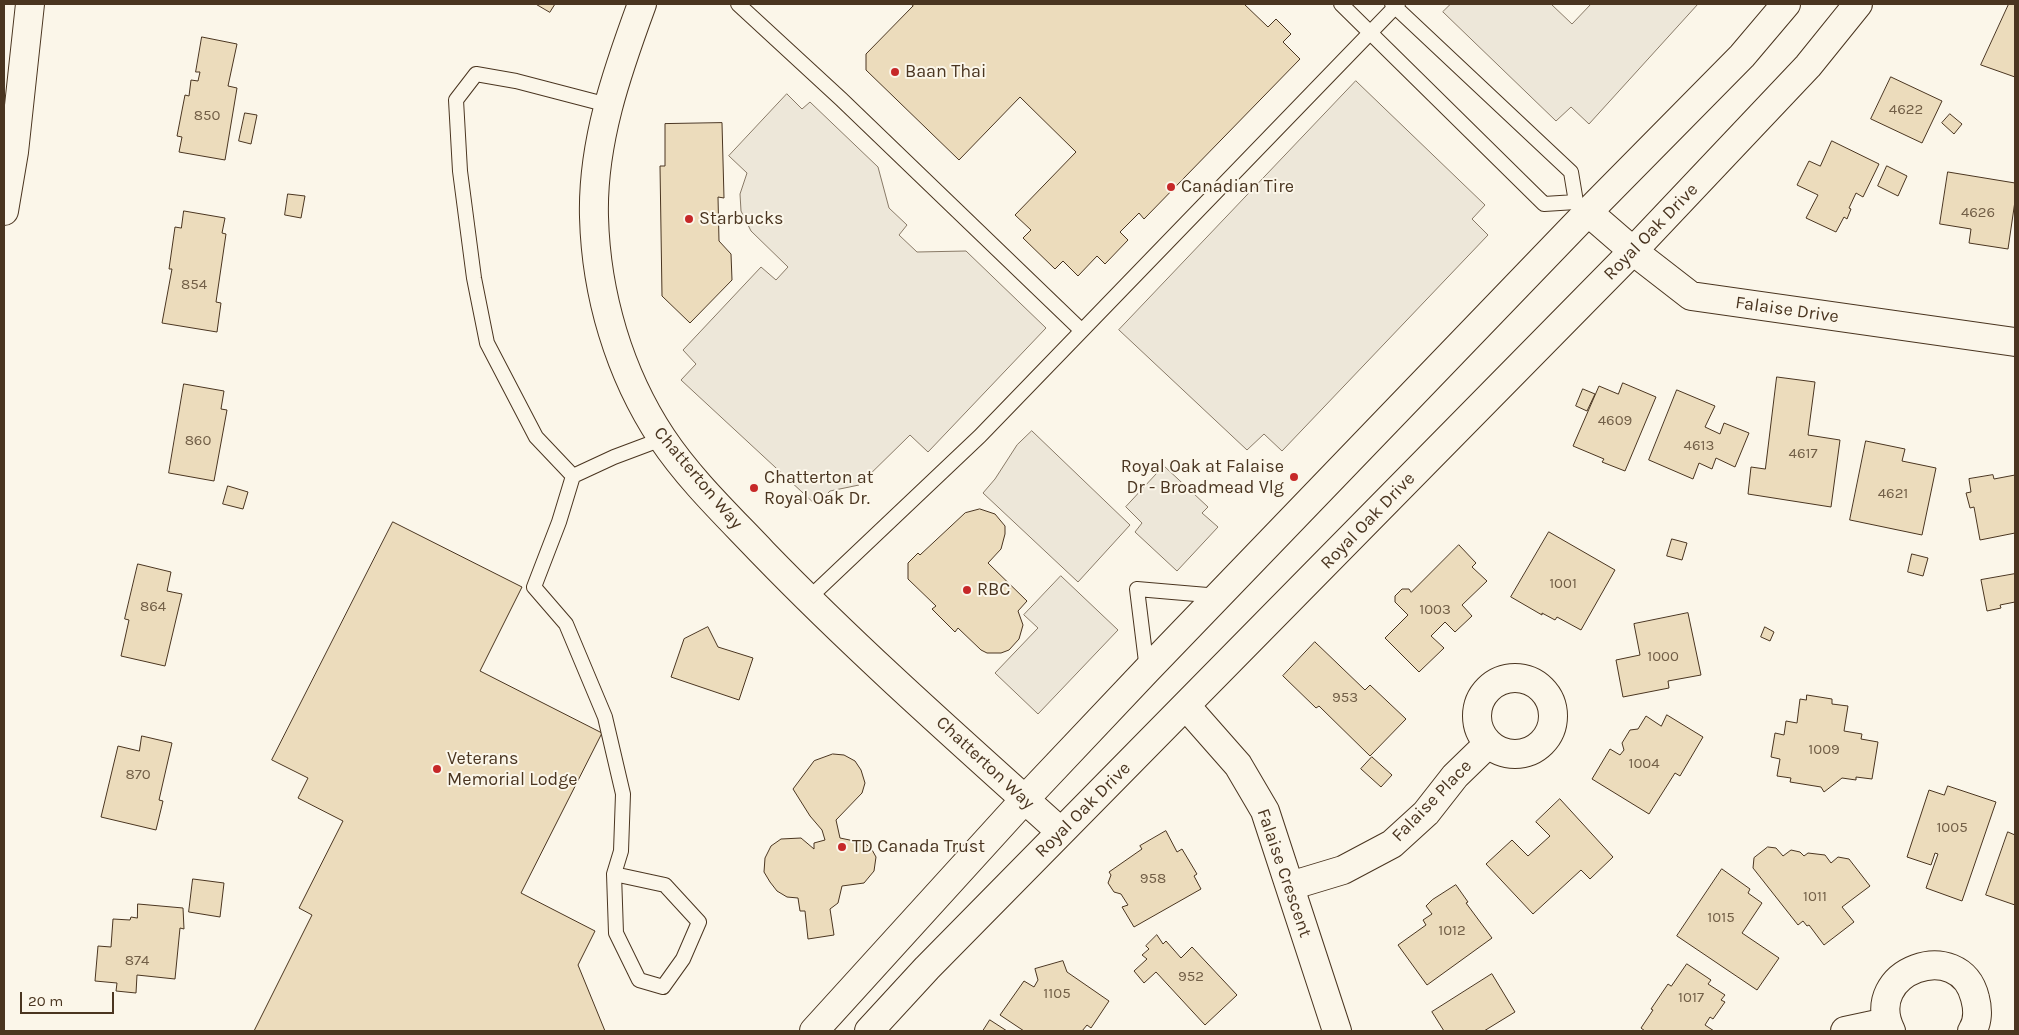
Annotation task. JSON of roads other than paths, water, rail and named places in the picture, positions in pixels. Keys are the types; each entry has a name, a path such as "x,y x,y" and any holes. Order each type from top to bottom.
{"main road":[{"path":"4,211 14,152 30,4"},
{"name":"Chatterton Way","path":"642,4 608,105 597,160 594,216 602,294 618,351 638,397 662,439 710,498 808,599 1061,832"},
{"path":"814,1031 883,958 1025,800 1147,670 1220,596 1582,207 1742,56 1786,4"},
{"name":"Royal Oak Drive","path":"869,1031 1061,832 1633,251 1808,66 1858,4"},
{"name":"Falaise Drive","path":"1582,207 1633,251 1691,296 2015,342"},
{"name":"Falaise Crescent","path":"1186,706 1238,765 1260,803 1290,886 1331,1027"},
{"name":"Falaise Place","path":"1290,886 1343,870 1392,844 1426,813 1455,776 1488,744"},
{"path":"1845,1031 1889,1027 1886,1003 1893,985 1906,972 1924,965 1944,966 1961,975 1973,990 1978,1008 1972,1031"}],"lane":[{"path":"738,4 841,99 1081,330"},
{"path":"808,599 980,436 1081,330 1370,32 1395,5 1571,172 1582,207 1544,204 1370,32 1341,4"},
{"path":"574,476 536,437 487,343 474,278 460,172 456,100 476,74 516,81 608,105"},
{"path":"614,874 666,885 699,922 683,959 663,987 639,980 616,933 614,874 621,851 623,794 605,716 566,624 534,588 574,476 614,457 662,439"},
{"path":"1147,670 1137,589 1220,596"}],"place":[{"name":"Baan Thai","path":"895,72"},
{"name":"Canadian Tire","path":"1171,187"},
{"name":"Starbucks","path":"689,219"},
{"name":"Royal Oak at Falaise Dr - Broadmead Vlg","path":"1294,477"},
{"name":"Chatterton at Royal Oak Dr.","path":"754,488"},
{"name":"RBC","path":"967,590"},
{"name":"Veterans Memorial Lodge","path":"437,769"},
{"name":"TD Canada Trust","path":"842,847"}]}
